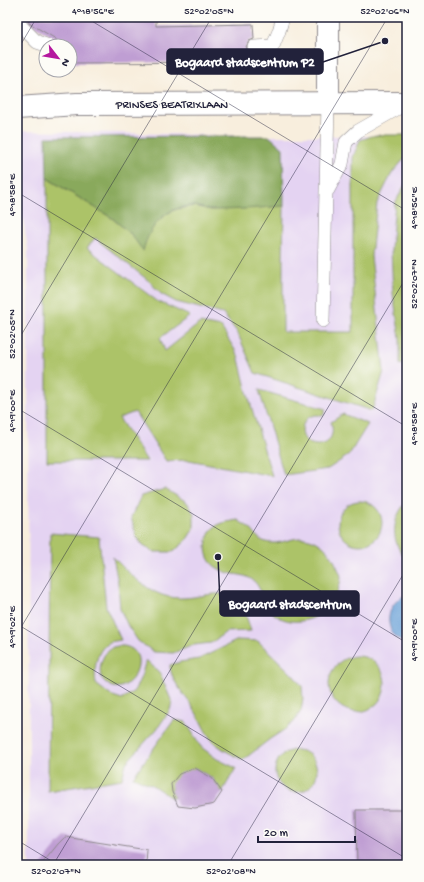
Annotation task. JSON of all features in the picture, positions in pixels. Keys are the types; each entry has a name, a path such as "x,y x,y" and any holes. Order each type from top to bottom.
{"main road":[{"path":"328,17 328,104"},
{"name":"PRINSES BEATRIXLAAN","path":"17,108 77,104 406,104"}],"lane":[{"path":"20,17 20,24 38,43"},
{"path":"254,46 273,46 283,17"},
{"path":"323,321 328,104"},
{"path":"326,193 342,164 346,142 358,131 406,104"}],"shaded area":[{"path":"17,131 269,136 407,136 407,865 29,865 28,249 17,181"}],"green space":[{"path":"381,135 407,135 407,156 392,173 377,203 371,256 384,371 372,411 255,373 237,332 223,314 176,302 161,294 149,281 95,238 87,248 157,301 190,316 160,338 165,351 200,323 221,327 238,355 247,392 272,476 189,460 166,461 135,412 119,418 147,461 47,461 47,178 112,218 131,234 143,250 146,238 155,223 168,213 177,209 194,206 211,210 284,206 283,332 353,332 353,157 360,140"},
{"path":"269,136 283,148 284,206 208,210 195,206 176,209 168,213 155,226 150,233 143,251 131,234 112,218 47,178 46,137"},
{"path":"407,181 407,363 400,365 400,338 393,294 391,249 395,203"},
{"path":"259,390 326,409 323,416 315,415 309,417 304,422 302,434 310,443 319,445 328,441 332,434 331,422 343,414 368,424 349,455 328,469 284,475"},
{"path":"165,489 187,502 194,514 194,528 186,541 173,552 154,552 143,546 136,536 131,517 141,496"},
{"path":"356,501 364,501 369,502 376,507 381,514 381,532 376,539 369,544 356,545 348,542 341,535 338,527 338,519 341,511 348,504"},
{"path":"407,502 407,559 401,553 395,538 395,523 402,508"},
{"path":"238,520 246,525 260,540 266,542 276,543 304,538 316,542 326,549 333,558 341,577 336,597 321,614 311,619 300,621 289,621 279,617 270,610 254,581 247,577 226,572 211,563 208,558 206,548 210,532 220,524"},
{"path":"50,533 99,537 106,607 121,640 108,643 100,651 95,667 96,684 110,695 122,699 134,691 141,677 146,660 159,672 172,702 170,710 157,729 126,763 122,779 48,791"},
{"path":"113,557 142,584 162,595 177,598 216,594 226,595 235,600 244,611 251,631 226,632 211,643 194,645 173,653 154,652 138,641 128,626 120,609 118,583"},
{"path":"238,640 258,641 293,675 302,686 303,699 301,711 294,722 243,760 222,749 209,737 198,715 176,683 170,665 199,659"},
{"path":"123,646 132,649 137,654 137,669 129,682 123,686 116,687 109,685 104,681 101,676 100,668 102,660 109,649"},
{"path":"357,656 368,658 377,664 383,673 385,684 383,695 377,704 368,710 357,712 346,710 337,704 331,695 329,684 331,673 337,664 346,658"},
{"path":"174,720 186,722 201,747 217,759 236,768 222,792 212,778 195,768 172,784 174,798 152,785 133,777"},
{"path":"292,750 300,750 311,756 317,767 317,775 311,786 300,792 292,792 281,786 275,775 275,767 281,756"}],"water":[{"path":"407,595 407,643 398,639 393,634 390,627 389,615 397,600"}],"building":[{"path":"28,17 156,17 156,26 253,24 254,39 249,41 246,47 248,52 254,55 254,62 78,63 78,38 54,38 29,23"},
{"path":"195,768 212,778 222,792 214,804 195,808 178,806 172,792 171,784 179,774"},
{"path":"356,810 407,810 407,865 357,865"},
{"path":"65,837 147,850 146,865 41,865"}],"place":[{"name":"Bogaard stadscentrum P2","path":"385,41"},
{"name":"Bogaard stadscentrum","path":"218,557"}]}
